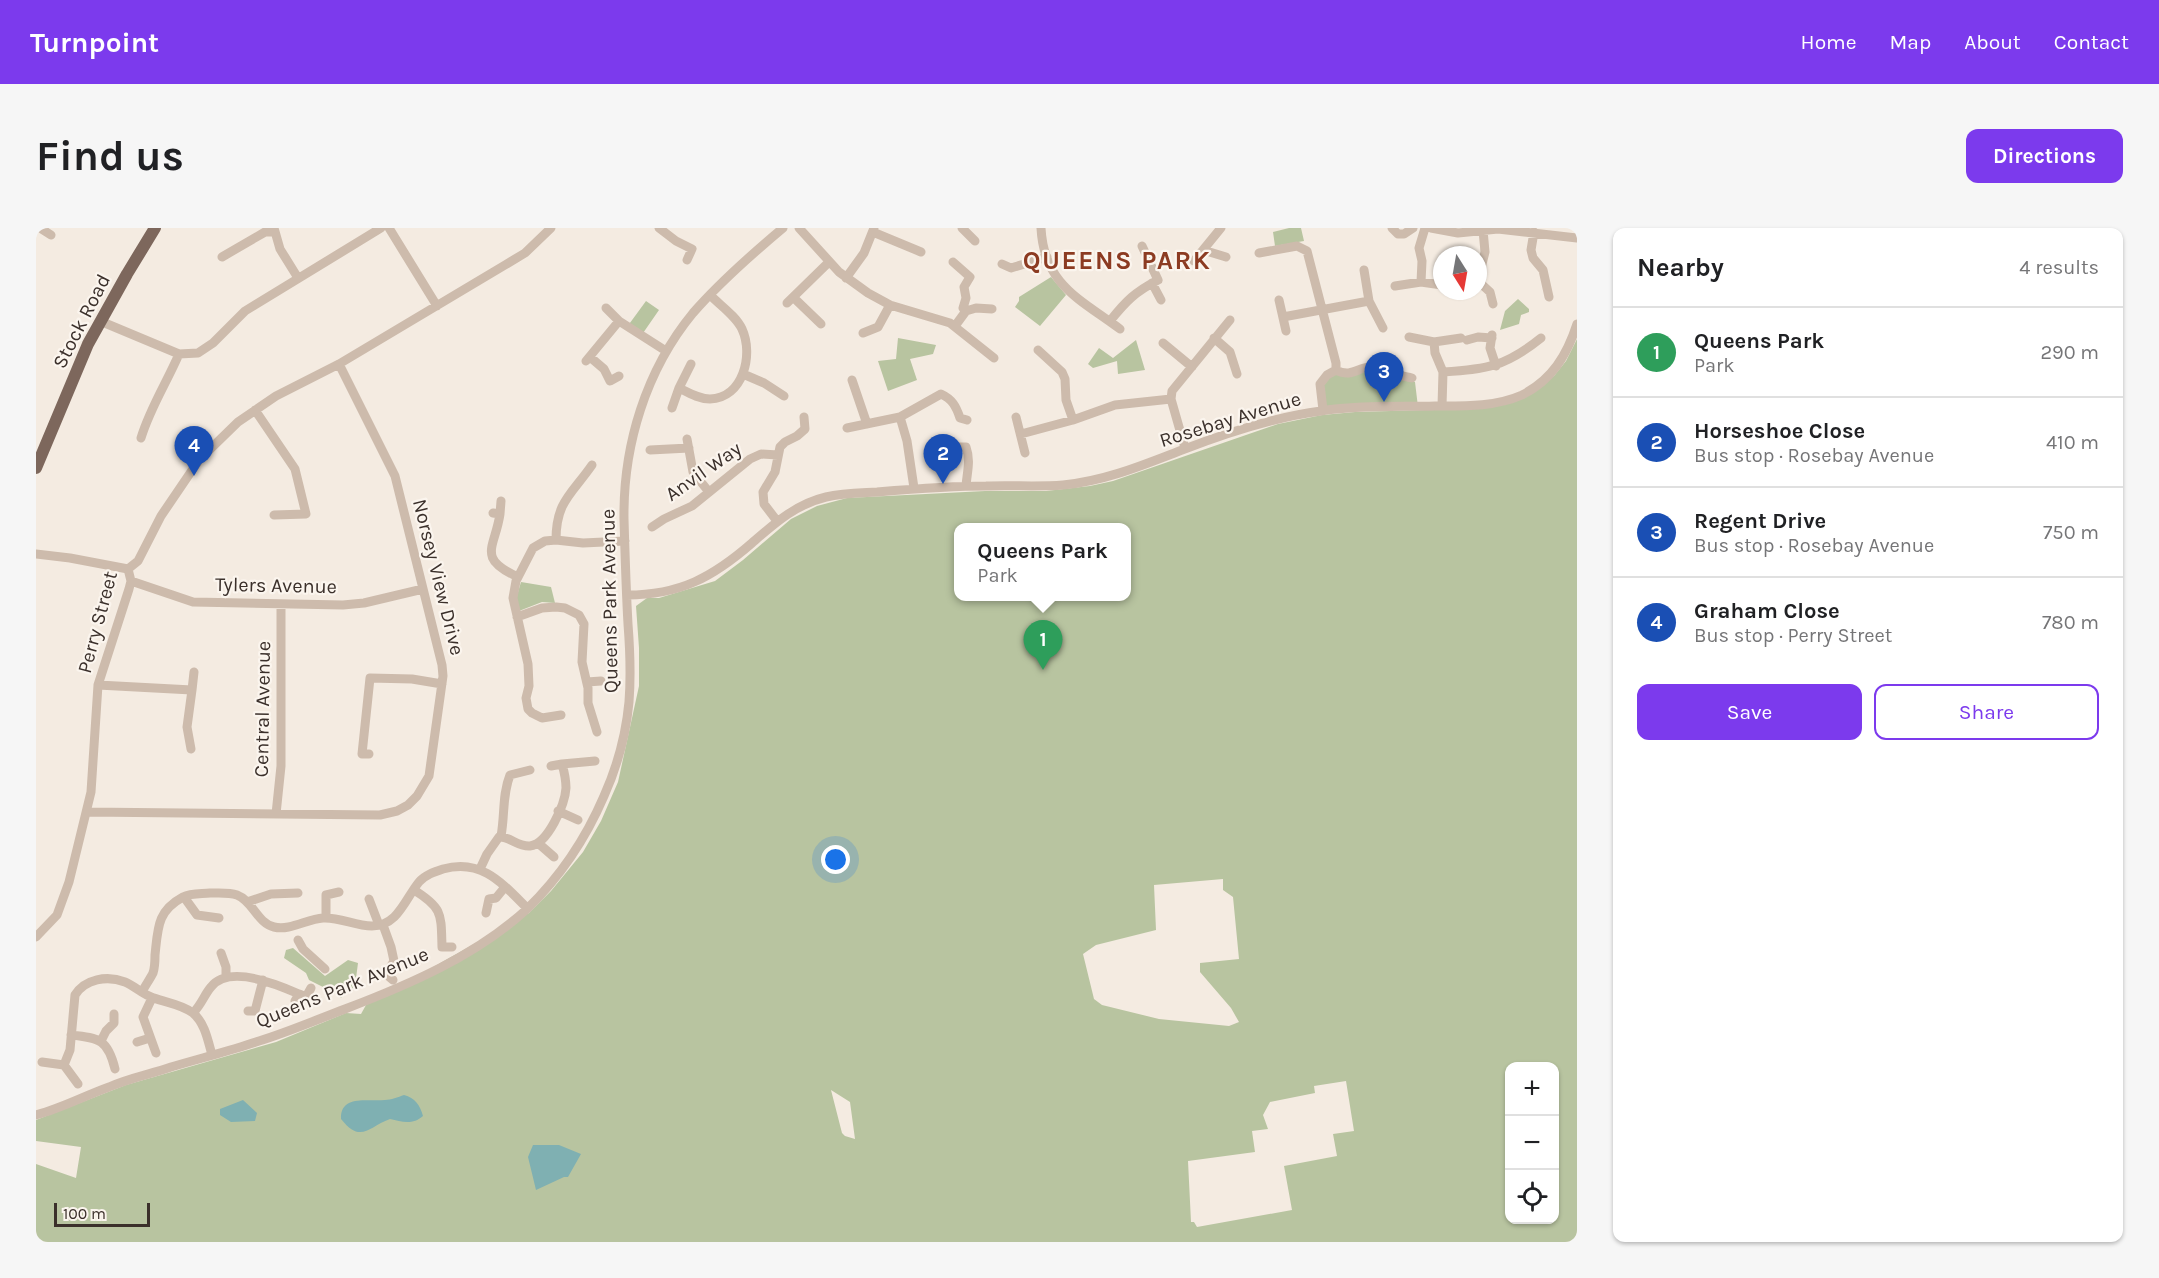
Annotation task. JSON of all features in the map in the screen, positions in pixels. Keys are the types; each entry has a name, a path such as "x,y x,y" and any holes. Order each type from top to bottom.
{"main road":[{"name":"Stock Road","path":"36,468 57,414 100,321 155,228"}],"street":[{"path":"40,228 51,235"},
{"path":"100,321 179,354 198,353 245,311 381,228"},
{"path":"389,228 437,306"},
{"name":"Perry Street","path":"36,937 54,920 62,903 87,812 94,768 98,685 130,581 128,569 138,561 161,516 199,460 218,440 255,410 298,384 339,364 525,253 551,228"},
{"path":"658,228 676,241 702,254"},
{"name":"Queens Park Avenue","path":"36,1114 63,1107 111,1086 299,1028 410,982 490,937 527,908 553,880 579,845 596,814 614,770 623,737 629,703 631,661 625,541 626,483 633,436 648,389 666,351 692,315 710,295 783,228"},
{"path":"800,228 829,262 846,278 868,293 890,304 955,326 994,358"},
{"path":"962,228 975,241"},
{"path":"1041,228 1047,257 1054,274 1087,308 1120,329"},
{"path":"1194,261 1221,228"},
{"path":"1392,228 1398,234 1404,234 1413,228"},
{"path":"1421,282 1422,261 1419,248 1425,228"},
{"path":"1438,229 1458,233 1498,229 1550,231 1577,238"},
{"path":"222,256 265,232 274,230 280,249 298,278"},
{"path":"846,278 864,254 873,230 921,252"},
{"path":"1484,230 1485,246"},
{"path":"1534,232 1531,250 1533,258 1543,270 1549,297"},
{"path":"1110,321 1128,298 1158,280 1142,246"},
{"path":"1259,252 1297,246 1308,251 1336,370"},
{"path":"687,260 692,249"},
{"path":"1203,250 1226,257"},
{"path":"1002,264 1011,268 1047,257"},
{"path":"953,261 970,277 964,287 966,298 963,308 966,311"},
{"path":"821,324 791,300 829,262"},
{"path":"1364,270 1368,302 1383,328"},
{"path":"1395,286 1421,282 1433,284"},
{"path":"1152,283 1161,300"},
{"path":"1487,289 1493,304"},
{"path":"679,388 701,398 719,397 730,391 743,374 747,347 743,330 734,317 710,295"},
{"path":"1280,300 1286,331"},
{"path":"1283,317 1368,302"},
{"path":"863,333 875,333 890,304"},
{"path":"606,308 619,321 666,351"},
{"path":"955,326 966,311 976,308 992,309"},
{"path":"1185,448 1171,399 1172,391 1230,320"},
{"path":"619,321 588,359 604,369 610,381 619,376"},
{"name":"Rosebay Avenue","path":"627,595 670,591 705,579 723,567 777,521 805,504 825,497 914,488 1045,486 1091,481 1118,474 1185,448 1264,423 1323,410 1493,403 1520,396 1543,382 1559,365 1577,324"},
{"path":"1409,337 1434,342 1492,336 1490,348 1496,366"},
{"path":"1443,372 1479,370 1496,366 1517,356 1541,338"},
{"path":"1214,339 1230,352 1237,374"},
{"path":"1434,342 1435,353 1443,372 1443,406"},
{"path":"1164,343 1192,367"},
{"path":"1038,350 1062,372 1065,379 1066,400 1073,420"},
{"path":"141,438 179,354"},
{"name":"Norsey View Drive","path":"87,812 380,815 397,811 408,805 417,796 429,777 442,684 442,665 395,476 339,364"},
{"path":"672,408 691,364"},
{"path":"1336,370 1343,374 1374,367 1412,378"},
{"path":"1323,410 1320,384 1327,375 1336,370"},
{"path":"743,374 764,383 784,396"},
{"path":"852,380 867,424"},
{"path":"848,428 900,417 940,394 955,405 960,418 967,420"},
{"path":"1021,434 1124,403 1171,399"},
{"path":"255,410 296,469 310,514 274,515"},
{"path":"777,521 764,504 763,492 775,472 780,447 805,429 804,417"},
{"path":"900,417 910,455 914,488"},
{"path":"1016,417 1025,453"},
{"path":"651,450 688,443 693,472 709,492"},
{"path":"958,447 966,447 968,450 970,465 966,486"},
{"name":"Anvil Way","path":"652,527 663,519 692,506 756,456 777,455"},
{"path":"556,540 557,518 566,497 577,493 592,465"},
{"path":"501,501 491,556 501,569 518,577"},
{"path":"561,715 542,718 528,709 526,698 533,686 513,598 518,577 533,548 546,541 583,543 625,541"},
{"path":"36,554 128,569"},
{"name":"Tylers Avenue","path":"130,581 193,602 343,605 364,603 423,589"},
{"name":"Central Avenue","path":"276,814 281,765 281,604"},
{"path":"517,617 535,610 556,607 565,608 579,615 584,624 582,662 587,682 588,703 597,732"},
{"path":"191,749 187,728 194,672"},
{"path":"362,753 370,678 412,679 442,684"},
{"path":"587,682 601,681"},
{"path":"98,685 192,690"},
{"path":"551,766 595,761"},
{"path":"501,836 527,846 538,843 549,832 566,791 562,764"},
{"path":"501,771 510,775 530,770"},
{"path":"480,869 491,847 501,836 504,792 510,775"},
{"path":"558,811 578,820"},
{"path":"538,843 554,857"},
{"path":"142,992 154,972 159,921 167,910 184,897 196,894 231,893 240,896 273,927 286,927 326,918 369,926 381,925 398,914 420,882 435,872 460,865 480,869 505,886 527,908"},
{"path":"486,913 489,900 496,898 505,886"},
{"path":"414,890 431,902 440,912 445,950"},
{"path":"326,918 323,895 339,892"},
{"path":"247,902 271,894 298,893"},
{"path":"184,897 197,915 219,918"},
{"path":"369,899 394,961 389,977 377,980"},
{"path":"298,940 303,949 325,969"},
{"path":"221,953 226,967 226,977"},
{"path":"193,1013 203,1002 211,987 226,977 263,980 297,998 306,997 310,988"},
{"path":"64,1065 70,1050 75,996 87,983 96,979 119,981 152,998 177,1005 193,1013 205,1030 212,1055"},
{"path":"256,1023 252,1011 263,980"},
{"path":"152,998 143,1022 156,1053"},
{"path":"101,1041 106,1031 114,1023 114,1014"},
{"path":"71,1035 101,1041 109,1049 115,1070"},
{"path":"137,1042 150,1038"},
{"path":"42,1062 64,1065 78,1084"},
{"path":"36,1108 49,1111"}],"green space":[{"path":"1301,228 1304,241 1275,246 1273,232"},
{"path":"1051,277 1066,295 1040,326 1015,307 1019,297"},
{"path":"1518,299 1529,309 1529,312 1521,315 1519,324 1500,330 1505,311"},
{"path":"646,301 659,310 641,336 627,327"},
{"path":"898,338 936,345 933,354 910,359 917,380 888,391 878,361 896,359"},
{"path":"1577,339 1577,1242 36,1242 36,1164 76,1178 81,1147 36,1141 36,1120 126,1085 276,1042 346,1013 361,1014 366,1005 529,913 551,891 583,852 601,821 618,782 639,686 636,606 647,598 659,598 715,581 791,519 817,506 847,498 985,491 1046,491 1090,486 1113,481 1278,424 1322,415 1461,409 1511,402 1554,376 1566,361","holes":["1223,879 1223,890 1233,897 1239,959 1200,963 1200,972 1231,1008 1239,1022 1229,1026 1159,1019 1102,1005 1094,999 1083,954 1096,945 1156,930 1154,885","1346,1081 1354,1131 1333,1134 1337,1156 1284,1166 1292,1210 1197,1227 1194,1222 1191,1222 1188,1161 1255,1152 1252,1131 1268,1129 1263,1115 1270,1102 1315,1093 1314,1086","831,1090 850,1102 855,1139 842,1133"]},
{"path":"1136,340 1145,370 1118,374 1117,361 1093,368 1088,364 1099,348 1113,358"},
{"path":"1367,371 1415,382 1418,407 1323,410 1322,379 1327,375"},
{"path":"521,582 551,587 555,603 542,602 519,611 516,599"},
{"path":"293,948 325,976 348,960 358,963 355,986 341,998 309,980 306,973 284,958 286,950"}],"water":[{"path":"404,1095 416,1102 423,1116 411,1122 390,1119 359,1132 348,1127 341,1119 342,1111 350,1103 364,1100 387,1100"},
{"path":"243,1100 257,1113 255,1121 231,1122 220,1115 220,1109"},
{"path":"533,1145 559,1145 581,1154 568,1177 536,1190 528,1157"}],"place":[{"name":"Regent Drive","path":"1384,402"},
{"name":"Graham Close","path":"194,476"},
{"name":"Horseshoe Close","path":"943,484"},
{"name":"Queens Park","path":"1043,670"}],"district":[{"name":"QUEENS PARK","path":"1117,260"}]}
